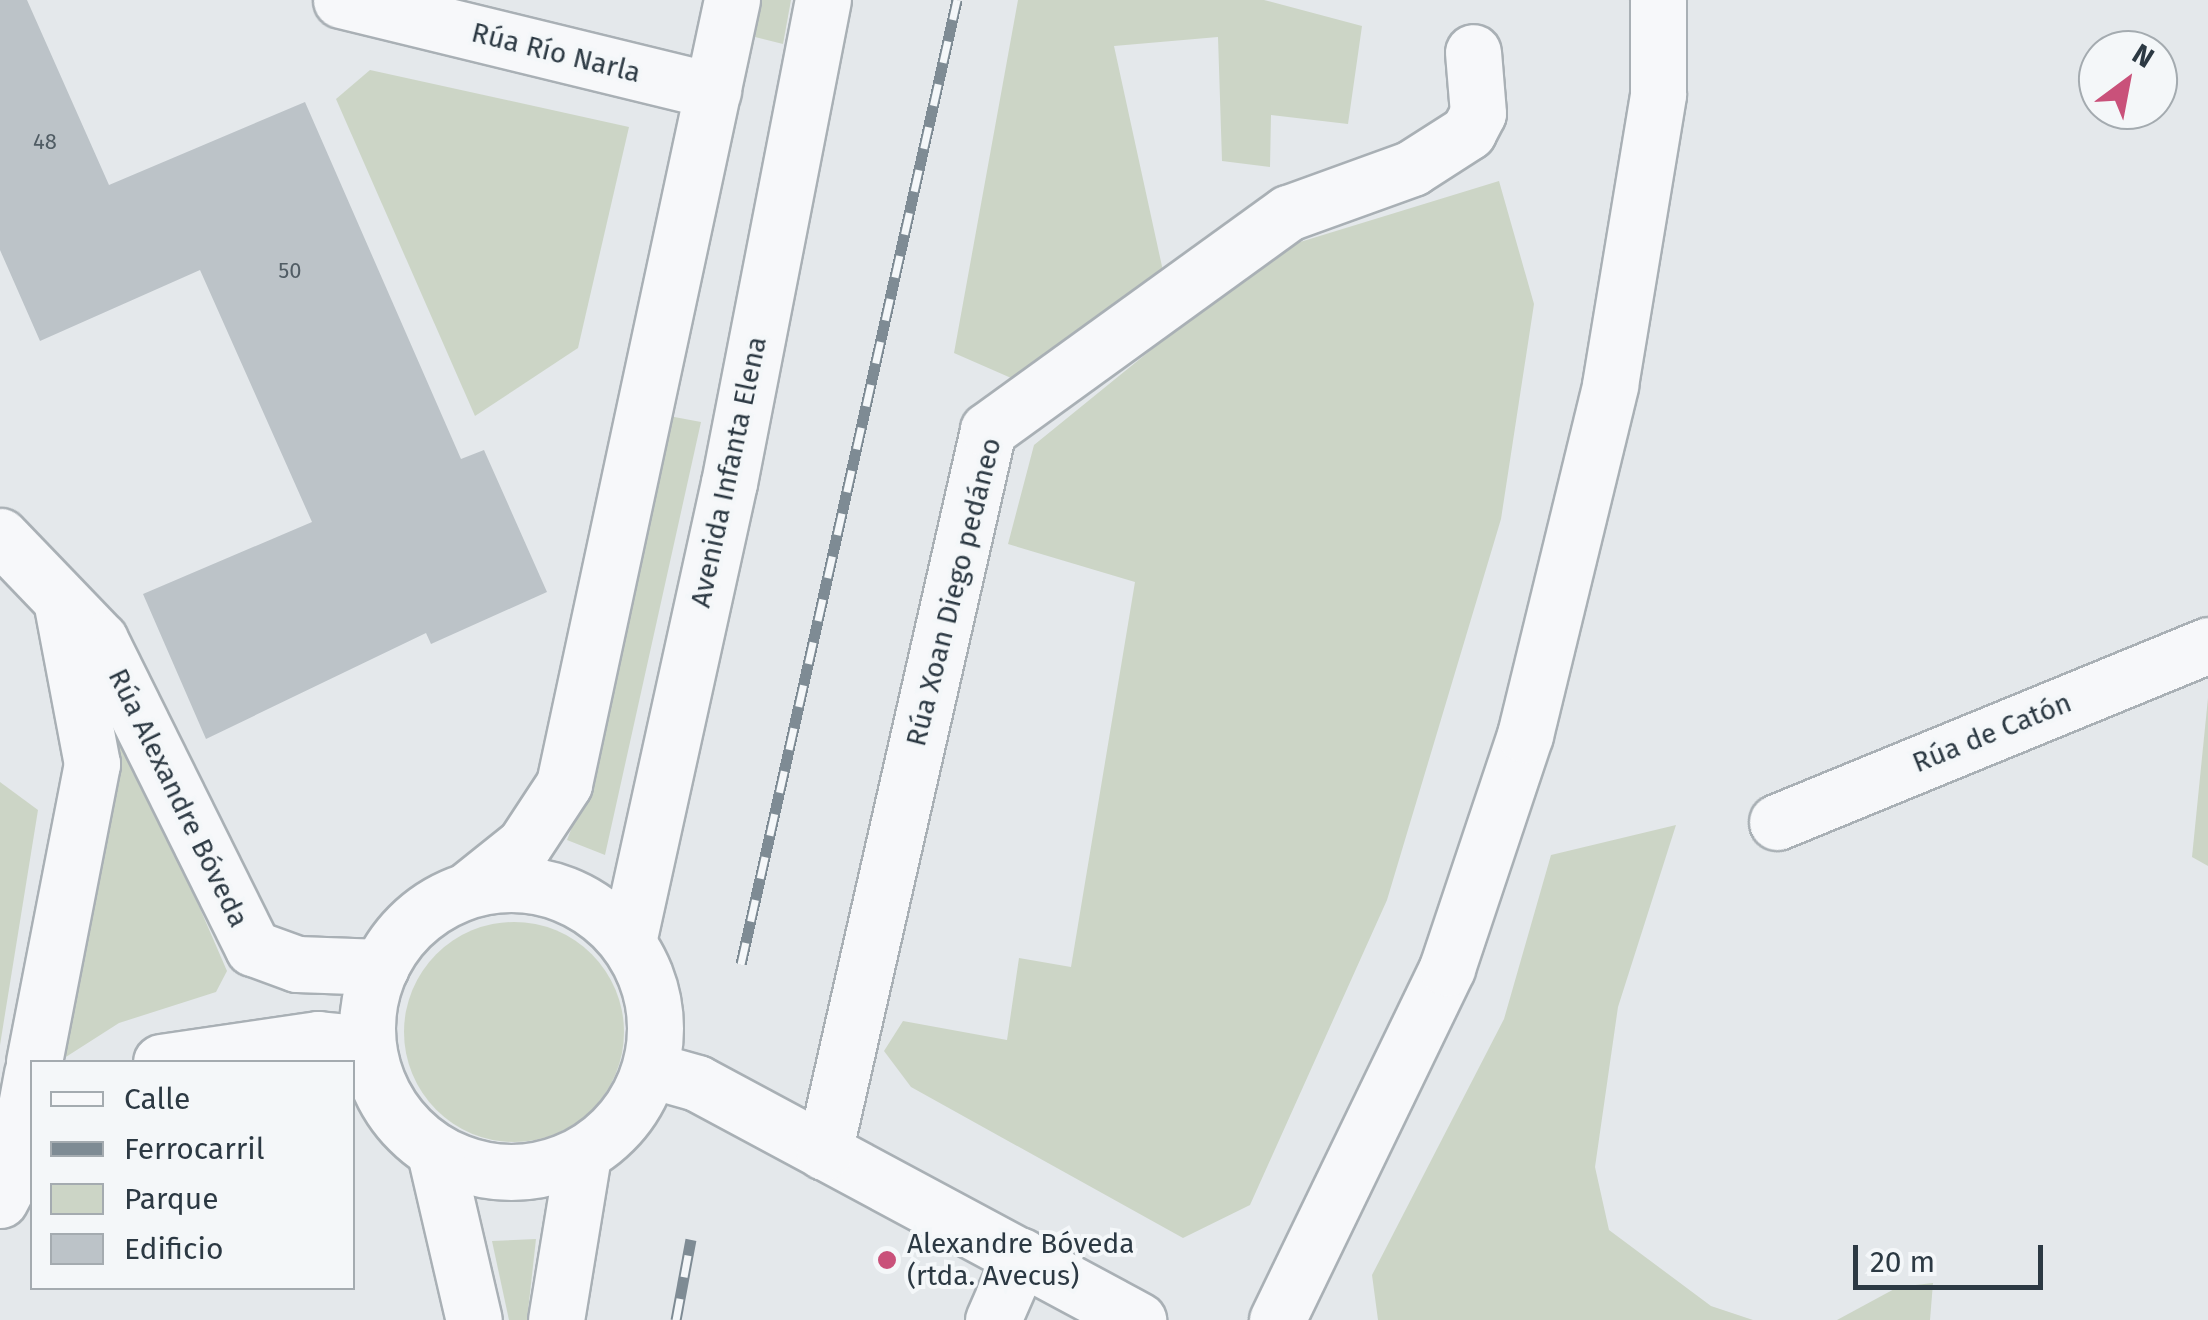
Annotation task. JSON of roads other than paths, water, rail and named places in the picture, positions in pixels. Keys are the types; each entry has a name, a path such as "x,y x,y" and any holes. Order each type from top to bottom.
{"street":[{"name":"Rúa Río Narla","path":"341,0 712,91"},
{"path":"469,889 513,883 557,890 596,911 628,942 649,982 656,1026 650,1070 632,1110 583,1156 520,1173 476,1170 435,1152 401,1124 378,1087 366,1044 370,992 382,967 426,910 469,889 524,844 564,784 732,0"},
{"name":"Avenida Infanta Elena","path":"628,942 729,484 823,0"},
{"path":"1277,1320 1446,968 1525,735 1610,386 1658,94 1658,0"},
{"name":"Rúa Xoan Diego pedáneo","path":"824,1152 988,430 1288,213 1412,168 1468,132 1478,113 1472,52"},
{"name":"Rúa Alexandre Bóveda","path":"0,536 60,592 100,640 253,948 297,964 382,967"},
{"name":"Rúa Alexandre Bóveda","path":"34,1060 92,764 60,592"},
{"name":"Rúa de Catón","path":"1777,822 2208,645"},
{"path":"175,1060 318,1040 366,1044"},
{"path":"650,1070 698,1083 1138,1320"},
{"path":"15,1178 30,1085"},
{"path":"435,1152 474,1320"},
{"path":"556,1320 583,1156"},
{"path":"993,1320 1021,1256"}],"railway":[{"path":"741,964 957,0"},
{"path":"676,1320 691,1239"}],"place":[{"name":"Alexandre Bóveda (rtda. Avecus)","path":"887,1260"}]}
